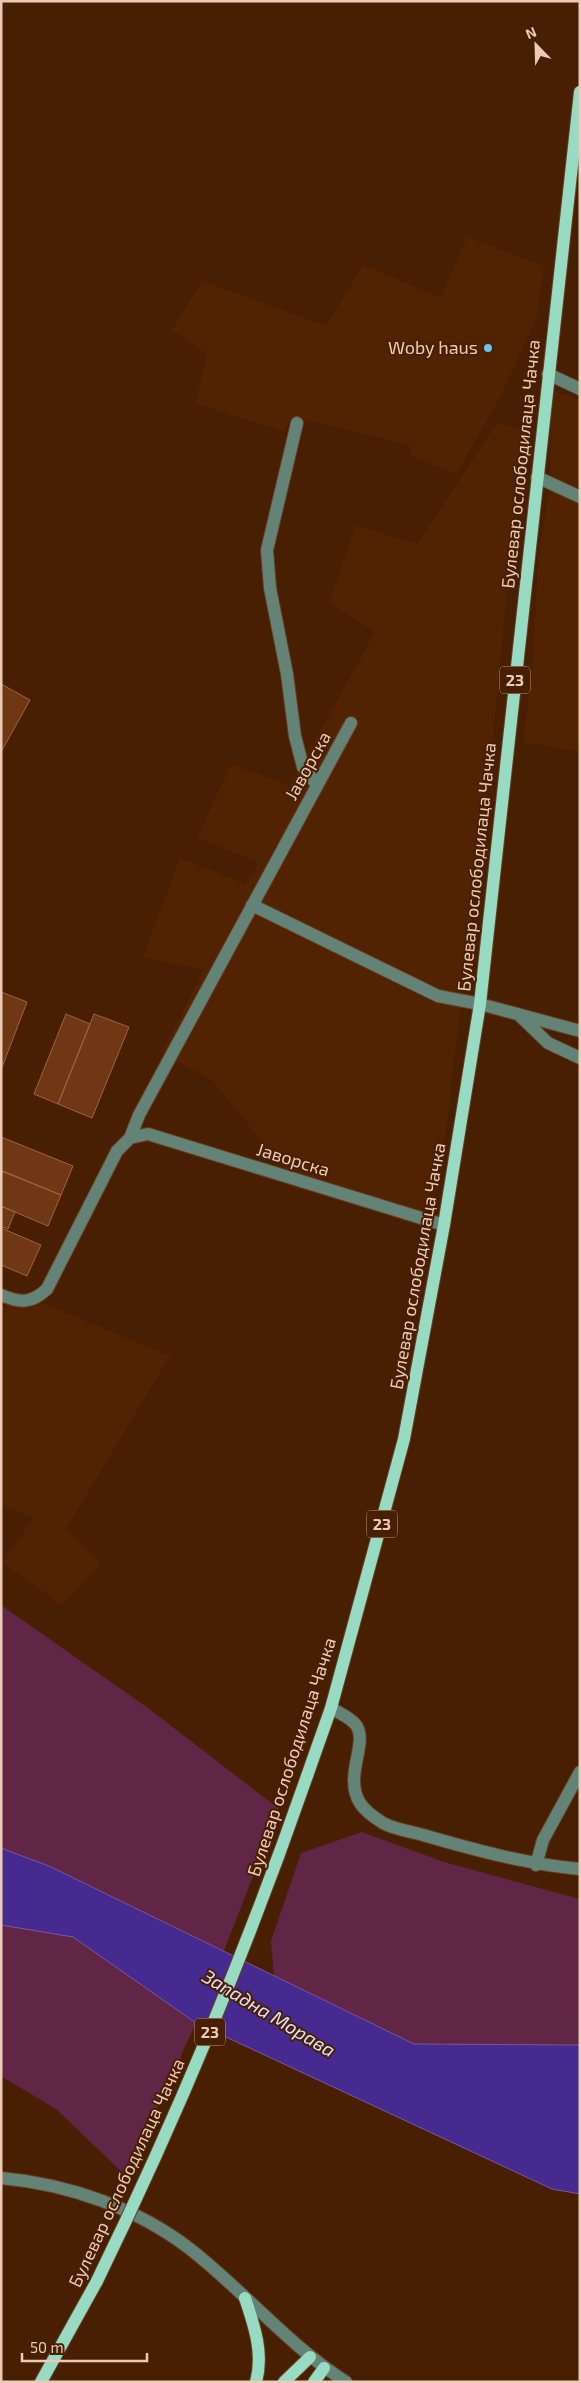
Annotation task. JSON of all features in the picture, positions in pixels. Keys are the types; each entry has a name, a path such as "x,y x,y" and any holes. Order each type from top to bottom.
{"main road":[{"name":"Булевар ослободилаца Чачка","path":"41,2382 97,2281 155,2159 210,2034 264,1894 331,1708 404,1439 444,1226 480,1004 580,92"},
{"path":"244,2298 257,2340 259,2362 256,2382"},
{"path":"284,2382 310,2358"},
{"path":"314,2382 324,2368"}],"street":[{"path":"548,374 580,389"},
{"path":"297,423 267,550 270,588 287,674 295,736 303,767 317,786"},
{"path":"537,477 580,497"},
{"name":"Јаворска","path":"1,1295 18,1302 38,1298 47,1289 117,1151 130,1138 139,1116 351,723"},
{"path":"252,905 438,996 480,1004 580,1031"},
{"path":"519,1016 548,1043 580,1058"},
{"name":"Јаворска","path":"130,1138 148,1134 444,1226"},
{"path":"331,1708 350,1720 359,1731 360,1743 356,1758 354,1780 360,1802 374,1817 403,1830 536,1865 580,1869"},
{"path":"536,1865 543,1840 580,1772"},
{"path":"1,2178 50,2184 110,2204 155,2225 196,2254 310,2358 346,2382"}],"shaded area":[{"path":"467,237 544,266 536,319 503,392 456,474 410,456 410,445 293,417 284,431 196,404 207,354 172,330 202,281 326,326 363,265 441,298"},
{"path":"551,390 580,400 580,752 523,742 533,665 538,559 550,485"},
{"path":"497,423 522,430 490,770 441,1169 414,1223 293,1180 212,1080 162,1053 204,970 143,957 180,858 245,884 259,863 197,838 231,764 290,786 375,632 329,603 356,525 417,544"},
{"path":"30,1298 170,1356 66,1529 101,1563 62,1605 3,1563 33,1518 1,1504 1,1306 4,1307"},
{"path":"1,1605 148,1708 279,1809 224,1951 49,1866 1,1848"},
{"path":"362,1832 444,1862 580,1899 580,2045 414,2044 274,1976 271,1941 301,1853"},
{"path":"1,1925 73,1937 196,2023 126,2176 56,2109 1,2076"}],"water":[{"name":"Западна Морава","path":"1,1848 49,1866 414,2044 580,2045 580,2194 552,2189 196,2023 73,1937 1,1925"}],"building":[{"path":"1,684 30,700 1,752"},
{"path":"1,992 27,1002 1,1070"},
{"path":"66,1014 90,1024 58,1104 34,1094"},
{"path":"94,1014 129,1027 92,1118 58,1104"},
{"path":"1,1137 73,1166 61,1195 1,1171"},
{"path":"3,1171 61,1195 48,1226 1,1206 1,1177"},
{"path":"1,1206 15,1212 8,1229 1,1226"},
{"path":"1,1228 41,1245 27,1276 1,1265"}],"place":[{"name":"Woby haus","path":"488,348"}]}
